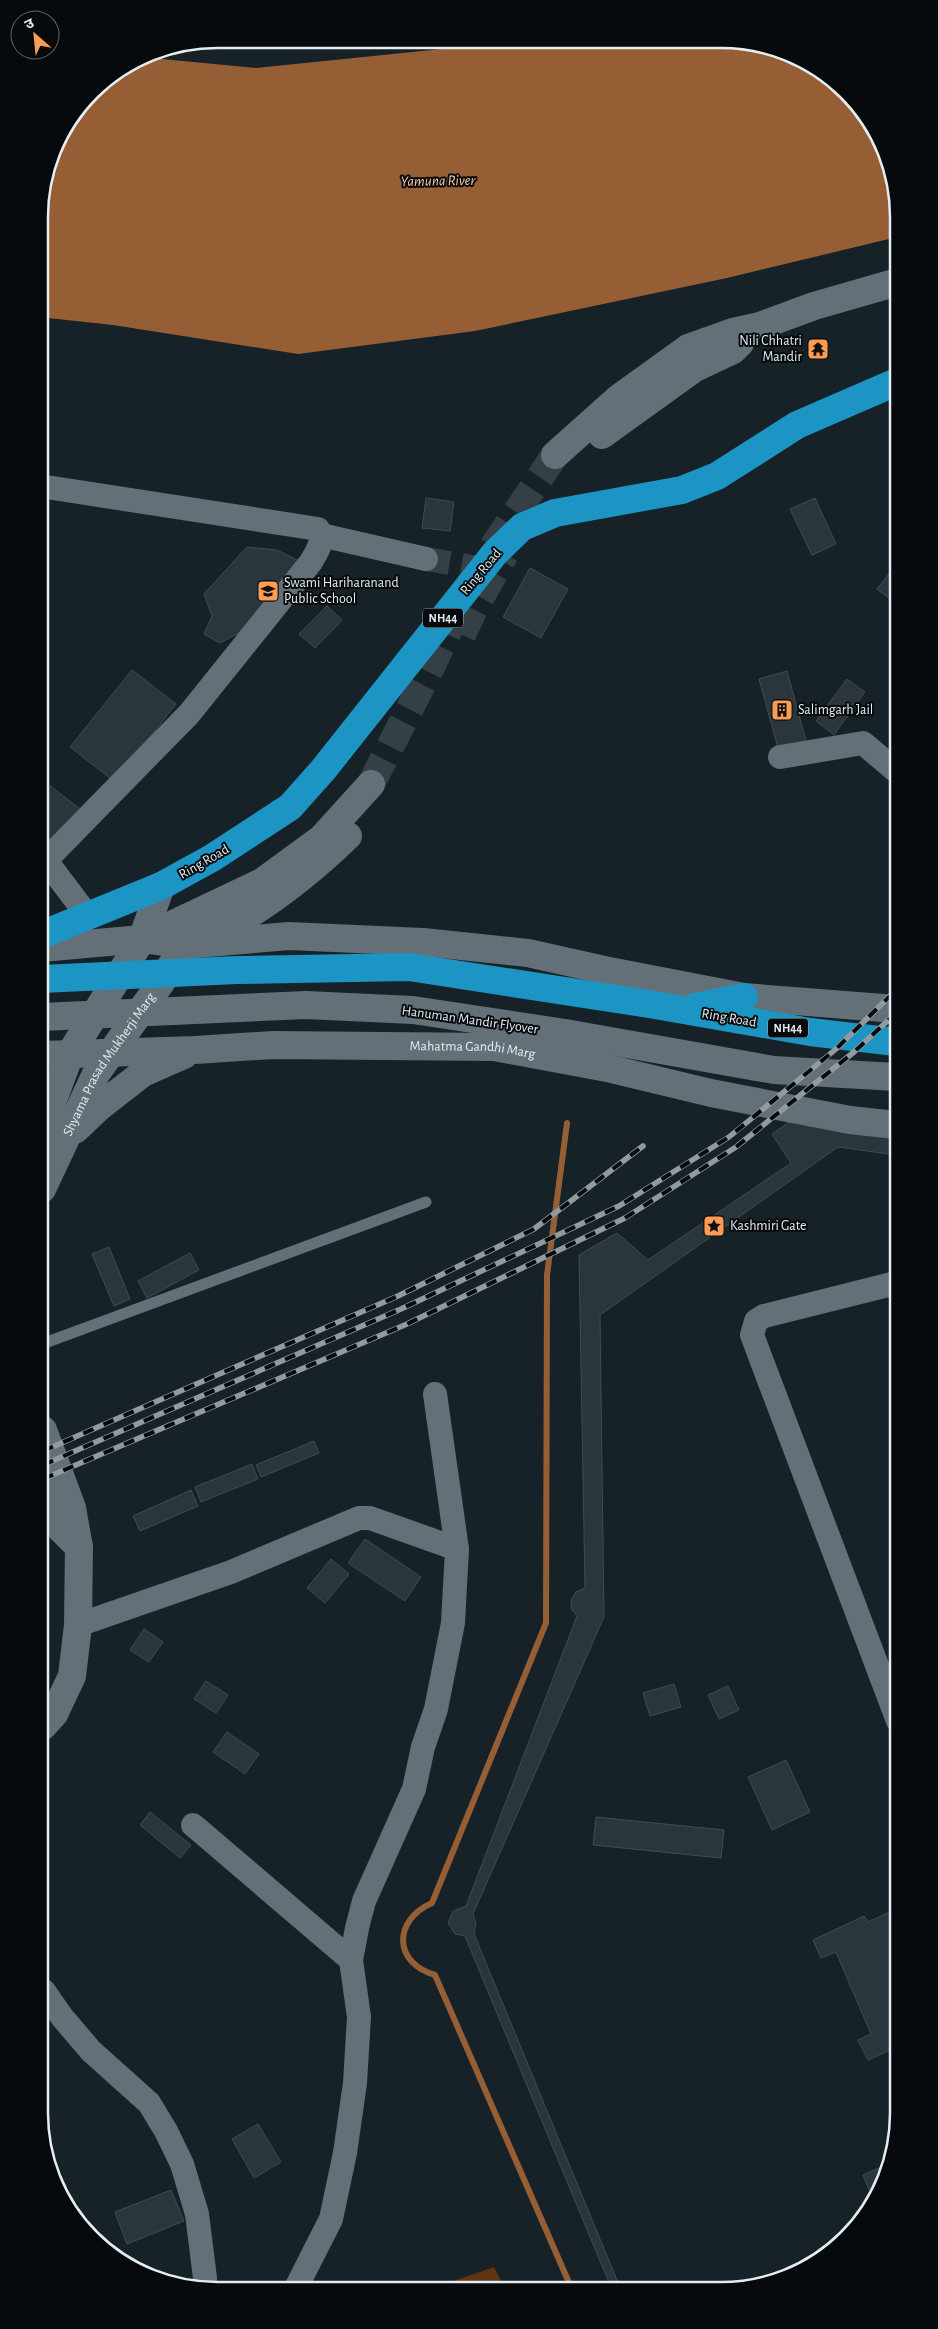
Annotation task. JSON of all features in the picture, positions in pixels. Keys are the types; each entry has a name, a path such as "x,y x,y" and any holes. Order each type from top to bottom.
{"highway":[{"name":"Ring Road","path":"48,932 161,886 212,858 290,807 324,770 495,553 522,527 555,513 682,490 718,476 797,425 890,384"},
{"path":"48,979 237,970 409,967 682,1009 744,997"},
{"name":"Ring Road","path":"682,1009 810,1032 890,1041"}],"street":[{"path":"562,462 620,397 688,348 733,332 760,326 814,306 890,284"},
{"path":"48,487 318,529 321,535 321,544 311,562 189,714 48,852"},
{"path":"321,535 426,559"},
{"path":"780,757 863,744 890,766"},
{"path":"142,939 262,882 322,838 376,788 354,829 317,866 246,917 184,945"},
{"path":"48,861 87,915"},
{"name":"Shyama Prasad Mukherji Marg","path":"48,1114 70,1054 142,939 161,886"},
{"path":"48,947 142,939 184,945 289,936 423,942 528,953 744,997 890,1008"},
{"name":"Shyama Prasad Mukherji Marg","path":"48,1176 96,1074 160,984 184,945"},
{"name":"Hanuman Mandir Flyover","path":"48,1017 306,1005 413,1010 564,1033 774,1070 890,1076"},
{"name":"Mahatma Gandhi Marg","path":"48,1055 194,1050 273,1045 494,1047 607,1068 711,1093 850,1120 890,1124"},
{"path":"68,1137 98,1108 143,1073 194,1050"},
{"path":"890,1284 764,1316 756,1321 752,1335 890,1700"},
{"path":"299,2282 331,2219 344,2152 355,2084 359,2017 351,1960 364,1900 414,1789 423,1747 436,1708 453,1623 457,1549 435,1394"},
{"path":"48,1443 72,1508 79,1547 78,1625 72,1676 54,1714 48,1721"},
{"path":"48,1508 54,1522 79,1547"},
{"path":"78,1625 231,1572 365,1517 457,1549"},
{"path":"193,1825 351,1960"},
{"path":"48,1997 62,2017 91,2051 149,2103 166,2131 182,2164 197,2214 205,2281"}],"lane":[{"path":"48,1342 426,1202"}],"shaded area":[{"path":"494,2267 502,2282 451,2282"}],"water":[{"name":"Yamuna River","path":"452,48 722,48 744,49 776,56 806,70 825,82 856,113 868,132 885,172 889,194 890,239 727,278 475,331 298,354 113,325 48,318 49,194 53,172 60,152 82,113 113,82 132,70 156,58 256,68"}],"building":[{"path":"426,498 454,502 450,531 422,528"},
{"path":"815,498 836,544 812,555 790,509"},
{"path":"247,547 277,550 301,562 239,633 220,643 204,634 212,616 204,594"},
{"path":"530,568 568,589 541,638 503,617"},
{"path":"890,573 890,599 877,589"},
{"path":"327,606 342,620 315,648 299,634"},
{"path":"132,670 176,704 115,782 70,747"},
{"name":"Salimgarh Jail","path":"787,671 806,741 778,748 759,679"},
{"path":"847,679 865,692 834,735 816,721"},
{"path":"48,784 80,809 54,842 48,837"},
{"path":"789,1122 890,1137 890,1154 838,1147 600,1315 604,1617 473,1914 476,1924 474,1934 618,2282 609,2282 465,1936 455,1934 448,1923 453,1911 466,1906 577,1616 572,1610 571,1600 576,1592 585,1588 579,1255 617,1233 648,1260 791,1163 772,1134"},
{"path":"109,1247 130,1299 114,1306 92,1254"},
{"path":"190,1253 199,1270 147,1298 138,1281"},
{"path":"314,1441 319,1453 261,1477 256,1465"},
{"path":"252,1464 258,1479 201,1502 195,1487"},
{"path":"191,1490 198,1506 140,1531 133,1516"},
{"path":"365,1539 421,1577 405,1601 348,1563"},
{"path":"331,1559 349,1574 325,1603 307,1588"},
{"path":"144,1629 163,1642 149,1662 130,1650"},
{"path":"206,1681 228,1695 216,1713 194,1699"},
{"path":"674,1684 681,1707 650,1716 643,1693"},
{"path":"728,1686 739,1710 719,1719 708,1695"},
{"path":"227,1732 259,1754 245,1774 213,1752"},
{"path":"786,1760 810,1812 772,1830 748,1777"},
{"path":"150,1812 191,1845 180,1858 140,1825"},
{"path":"596,1817 724,1830 721,1858 593,1845"},
{"path":"890,1912 890,2050 868,2060 858,2040 871,2034 836,1952 821,1958 813,1940 864,1916 868,1922"},
{"path":"258,2124 281,2162 254,2178 232,2139"},
{"path":"882,2167 870,2192 863,2175"},
{"path":"171,2190 184,2221 127,2244 115,2212"}],"waterway":[{"path":"567,1123 547,1275 546,1623 432,1903 419,1910 410,1920 405,1930 403,1941 405,1951 411,1961 421,1969 435,1975 569,2282"}],"tunnel":[{"path":"493,547 555,455"},
{"path":"462,635 474,609 505,554"},
{"path":"426,559 479,568"},
{"path":"371,784 460,606"}],"railway":[{"path":"48,1463 401,1309 619,1206 729,1137 836,1049 890,996"},
{"path":"48,1477 407,1324 625,1218 736,1147 854,1052 890,1019"},
{"path":"48,1449 398,1296 534,1229 643,1146"}],"place":[{"name":"Nili Chhatri Mandir","path":"818,349"},
{"name":"Swami Hariharanand Public School","path":"268,591"},
{"name":"Salimgarh Jail","path":"782,710"},
{"name":"Kashmiri Gate","path":"714,1226"}]}
